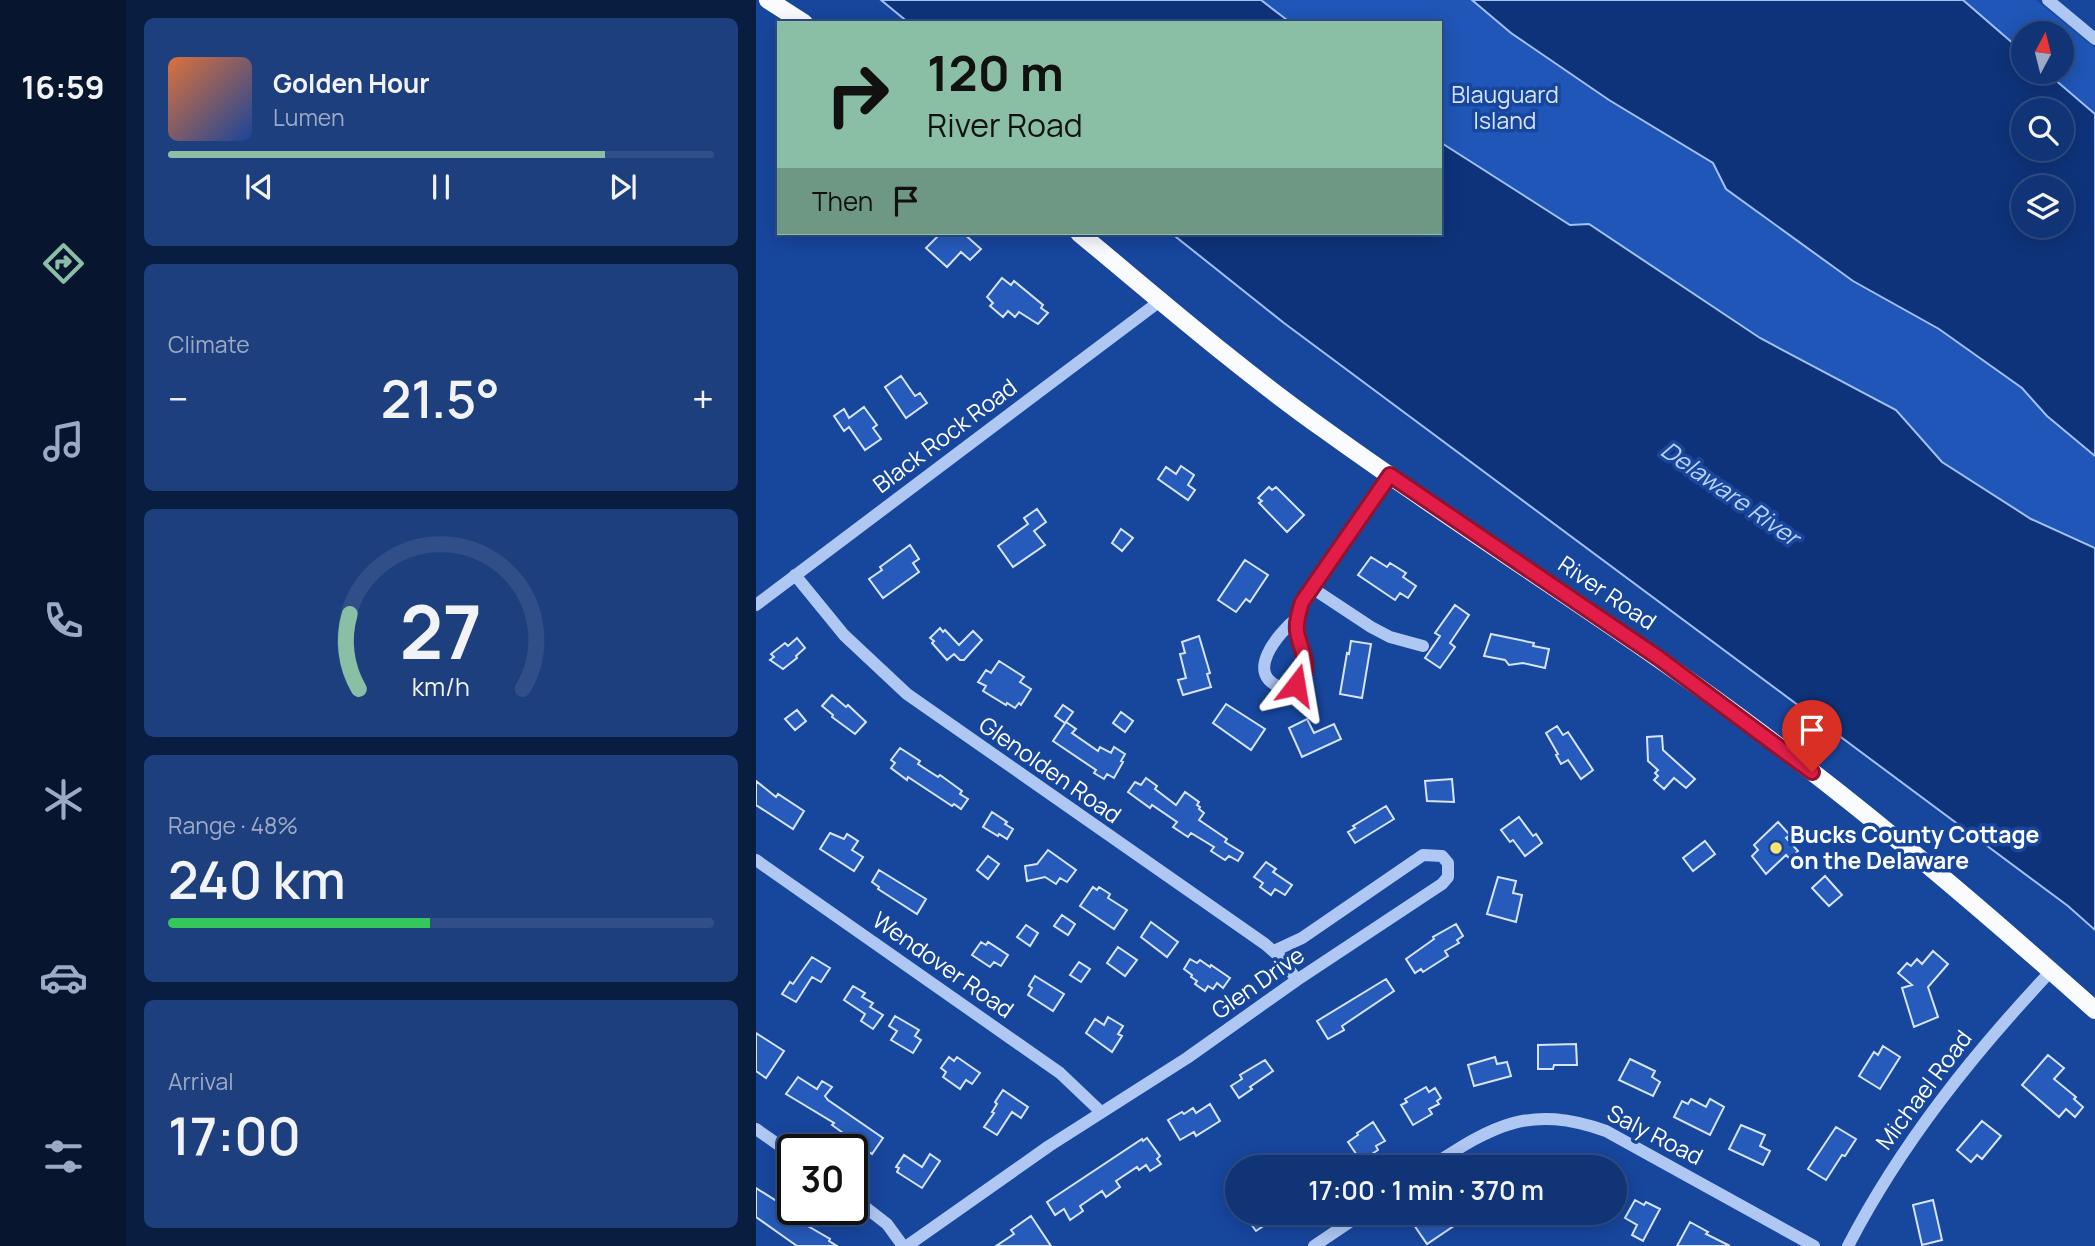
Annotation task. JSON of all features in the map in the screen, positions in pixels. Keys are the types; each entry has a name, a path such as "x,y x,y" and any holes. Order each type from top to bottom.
{"main road":[{"path":"768,0 801,21"},
{"name":"River Road","path":"1081,235 1251,376 1390,475 1659,658 1757,729 1918,859 2095,1010"}],"street":[{"path":"2048,0 2095,39"},
{"name":"Black Rock Road","path":"756,605 1160,301"},
{"path":"1297,618 1277,636 1265,662 1266,675 1283,688 1296,685 1305,673 1306,664 1297,632 1297,618 1302,602 1390,475"},
{"name":"Glenolden Road","path":"795,575 844,635 907,694 1274,951 1297,980"},
{"path":"1312,588 1390,637 1423,646"},
{"name":"Glen Drive","path":"905,1246 1442,884 1450,870 1446,858 1430,854 1416,859 1321,926 1274,951"},
{"name":"Wendover Road","path":"756,860 1060,1073 1101,1112"},
{"name":"Michael Road","path":"1848,1246 1882,1184 1938,1102 2000,1025 2051,971"},
{"name":"Saly Road","path":"1449,1155 1475,1138 1517,1122 1540,1119 1585,1124 1606,1131 1814,1246"},
{"path":"756,1129 777,1144"},
{"path":"868,1209 887,1224 905,1246"},
{"path":"1314,1246 1345,1225"}],"green space":[{"name":"Blauguard Island","path":"1261,0 1472,0 1511,33 1609,100 1713,163 1726,189 1853,281 1939,329 2022,388 2047,416 2095,456 2095,548 2031,519 1941,462 1896,410 1760,338 1589,224 1571,225 1442,143 1442,21 1288,21"},
{"path":"1963,0 2036,0 2062,21 2011,21 2011,42"},
{"path":"2074,31 2095,48 2095,114 2060,84 2074,84"}],"water":[{"path":"881,0 1261,0 1288,21 907,21"},
{"path":"1472,0 1963,0 2011,42 2011,84 2060,84 2095,114 2095,456 2047,416 2022,388 1939,329 1853,281 1726,189 1713,163 1609,100 1511,33"},
{"name":"Delaware River","path":"1442,143 1570,225 1589,224 1760,338 1896,410 1942,462 2031,519 2095,548 2095,930 2068,906 1284,323 1174,235 1442,235"}],"building":[{"path":"939,235 965,235 981,249 970,260 961,252 947,267 926,248"},
{"path":"1002,278 1011,285 1014,281 1043,305 1041,308 1048,313 1038,324 1019,312 1015,317 1008,311 1003,317 990,306 993,303 987,297"},
{"path":"901,376 915,396 920,393 927,403 906,418 885,387"},
{"path":"864,407 877,425 873,428 881,439 865,450 849,427 844,431 834,416 844,409 849,418"},
{"path":"1181,466 1194,475 1188,485 1195,490 1188,500 1158,479 1166,467 1176,474"},
{"path":"1269,487 1272,490 1276,487 1304,515 1287,532 1259,503 1262,501 1258,498"},
{"path":"1037,509 1046,522 1034,531 1045,545 1013,567 998,546 1028,524 1024,518"},
{"path":"1121,529 1133,538 1122,551 1112,543"},
{"path":"910,545 919,559 913,563 919,572 883,598 869,579 882,570 880,567"},
{"path":"1371,557 1387,567 1390,563 1406,573 1403,577 1416,586 1408,598 1400,593 1395,600 1358,575"},
{"path":"1245,560 1268,575 1250,602 1246,599 1236,612 1218,600"},
{"path":"1455,605 1469,615 1450,643 1455,647 1440,668 1425,658 1440,636 1435,633"},
{"path":"940,628 959,645 973,631 982,640 964,660 954,654 947,660 930,638"},
{"path":"1491,634 1549,649 1545,668 1523,663 1509,665 1505,660 1484,656"},
{"path":"1199,636 1210,673 1207,674 1211,687 1183,695 1178,680 1186,678 1180,654 1185,653 1182,642"},
{"path":"797,638 805,648 797,658 783,669 770,660 774,657 771,654"},
{"path":"1351,641 1371,644 1362,698 1340,694"},
{"path":"999,661 1024,677 1020,682 1031,689 1021,705 1019,703 1015,708 983,691 986,686 978,682 986,670 991,673"},
{"path":"832,695 846,707 848,705 866,722 855,734 822,706"},
{"path":"1226,704 1265,729 1251,750 1213,723"},
{"path":"1063,705 1073,712 1065,723 1055,716"},
{"path":"797,710 806,721 795,730 785,719"},
{"path":"1121,712 1133,721 1125,732 1113,723"},
{"path":"1307,719 1314,733 1334,724 1341,739 1302,757 1289,728"},
{"path":"1066,722 1076,729 1072,733 1098,751 1100,747 1111,753 1114,747 1125,754 1114,778 1107,774 1104,779 1094,773 1096,770 1053,741"},
{"path":"1557,726 1563,735 1568,732 1593,770 1581,779 1568,760 1561,764 1546,733"},
{"path":"1662,736 1663,750 1695,779 1686,788 1674,778 1664,789 1654,780 1658,776 1655,773 1658,770 1648,761 1647,737"},
{"path":"900,748 920,761 918,764 938,777 940,775 962,791 960,794 968,799 961,809 908,777 907,780 891,768 895,763 891,760"},
{"path":"1146,778 1157,786 1155,789 1176,805 1185,792 1199,802 1197,805 1204,813 1199,820 1243,853 1238,861 1229,856 1225,860 1211,851 1214,847 1191,833 1188,837 1173,827 1177,822 1152,805 1150,808 1128,792 1135,782 1141,785"},
{"path":"1452,779 1454,802 1427,801 1425,781"},
{"path":"756,781 776,797 778,794 804,811 793,829 756,805"},
{"path":"1386,806 1394,819 1355,843 1348,832 1355,828 1353,826"},
{"path":"992,812 1013,829 1007,839 983,827"},
{"path":"1519,817 1533,836 1536,834 1542,843 1525,856 1501,830"},
{"name":"Bucks County Cottage on the Delaware","path":"1778,822 1790,835 1786,838 1798,851 1790,859 1786,855 1766,874 1752,856 1758,850 1754,845"},
{"path":"830,833 844,839 847,834 858,841 852,850 863,857 854,871 820,849"},
{"path":"1705,841 1715,854 1693,871 1683,858"},
{"path":"1048,850 1076,870 1067,882 1060,878 1056,884 1045,877 1027,881 1025,866 1037,864"},
{"path":"988,856 999,864 988,879 977,870"},
{"path":"1266,862 1276,869 1273,872 1292,885 1285,895 1275,889 1271,895 1260,887 1263,883 1254,877"},
{"path":"879,870 926,899 917,914 878,889 872,882"},
{"path":"1825,876 1842,895 1829,906 1812,888"},
{"path":"1498,877 1516,881 1513,893 1522,895 1516,922 1487,914"},
{"path":"1093,887 1097,890 1099,887 1110,894 1108,898 1127,910 1114,929 1080,906"},
{"path":"1062,915 1075,924 1068,935 1054,926"},
{"path":"1151,922 1178,942 1167,957 1141,937"},
{"path":"1456,924 1463,936 1457,940 1459,943 1445,951 1448,956 1423,972 1421,969 1415,973 1406,959 1434,939 1433,937"},
{"path":"1026,925 1038,933 1030,946 1017,937"},
{"path":"981,942 986,945 988,942 1008,955 1001,966 994,962 990,967 972,955"},
{"path":"1118,947 1137,960 1125,976 1107,963"},
{"path":"1933,951 1948,964 1928,987 1938,1017 1914,1027 1902,988 1912,985 1898,973 1907,963 1911,966 1917,959 1922,964"},
{"path":"812,957 830,968 821,982 812,977 796,1002 782,994 790,982 793,984"},
{"path":"1190,959 1197,963 1200,960 1210,967 1211,965 1230,978 1223,988 1217,983 1213,989 1208,986 1205,991 1195,984 1197,981 1184,969"},
{"path":"1079,962 1090,969 1081,982 1070,975"},
{"path":"1035,976 1064,994 1053,1011 1028,995 1032,988 1029,986"},
{"path":"1386,979 1394,991 1342,1026 1344,1030 1328,1039 1317,1021"},
{"path":"853,986 865,993 862,997 873,1003 870,1007 883,1015 873,1029 861,1021 865,1014 844,1000"},
{"path":"895,1016 919,1030 915,1036 921,1040 913,1053 891,1040 897,1031 889,1026"},
{"path":"1108,1017 1123,1026 1118,1034 1122,1036 1112,1052 1086,1033 1095,1019 1104,1025"},
{"path":"756,1033 784,1051 766,1078 756,1071"},
{"path":"1576,1044 1577,1065 1554,1065 1553,1069 1538,1069 1538,1045"},
{"path":"1883,1046 1900,1057 1880,1089 1859,1076 1874,1052 1878,1055"},
{"path":"2048,1055 2064,1068 2054,1079 2076,1097 2074,1099 2083,1107 2075,1117 2066,1109 2059,1117 2022,1085"},
{"path":"949,1057 954,1061 957,1057 980,1073 972,1084 966,1080 960,1089 943,1077 946,1072 941,1068"},
{"path":"1495,1057 1497,1064 1507,1062 1511,1076 1474,1086 1468,1065"},
{"path":"1630,1059 1655,1071 1652,1077 1660,1082 1653,1096 1619,1080"},
{"path":"1265,1060 1273,1071 1239,1098 1231,1086 1242,1079 1240,1075"},
{"path":"798,1077 817,1089 822,1081 832,1087 825,1096 828,1100 883,1138 872,1154 868,1151 868,1134 844,1134 832,1125 834,1123 786,1094"},
{"path":"1426,1087 1429,1092 1435,1088 1441,1098 1437,1101 1439,1104 1429,1109 1432,1114 1413,1125 1401,1105 1407,1102 1405,1099"},
{"path":"1003,1090 1028,1107 1021,1118 1012,1112 997,1135 984,1127 994,1113 992,1112 997,1104 995,1102"},
{"path":"1691,1099 1706,1107 1710,1099 1724,1107 1710,1135 1674,1117 1682,1101 1688,1104"},
{"path":"1210,1104 1220,1121 1196,1136 1194,1132 1180,1140 1168,1120 1193,1108 1196,1113"},
{"path":"1982,1121 2001,1136 1982,1159 1977,1155 1971,1162 1957,1150"},
{"path":"1373,1122 1385,1141 1376,1146 1378,1150 1370,1155 1357,1155 1348,1142 1358,1135 1357,1133"},
{"path":"1741,1125 1765,1135 1760,1146 1770,1151 1763,1165 1729,1149"},
{"path":"1836,1127 1856,1139 1826,1180 1808,1169"},
{"path":"1147,1138 1160,1156 1157,1159 1161,1164 1150,1171 1146,1165 1139,1170 1137,1167 1116,1181 1120,1187 1106,1197 1102,1191 1080,1206 1083,1211 1070,1220 1064,1209 1055,1215 1047,1202"},
{"path":"930,1154 940,1161 922,1188 897,1172 899,1168 896,1167 904,1155 922,1167"},
{"path":"756,1188 777,1201 777,1225 806,1225 837,1246 797,1246 756,1217"},
{"path":"1635,1200 1660,1209 1643,1241 1632,1235 1637,1225 1627,1219"},
{"path":"1933,1200 1942,1240 1922,1245 1913,1205"},
{"path":"1031,1216 1051,1246 996,1246 1014,1234 1011,1230"},
{"path":"1690,1222 1708,1232 1706,1234 1730,1246 1677,1246"},
{"path":"1252,1225 1265,1225 1256,1231"},
{"path":"1414,1225 1455,1225 1427,1244"}],"place":[{"name":"Bucks County Cottage on the Delaware","path":"1776,848"}],"route":[{"path":"1296,685 1303,679 1306,664 1297,632 1297,618 1302,602 1390,475 1659,658 1812,772"}]}
